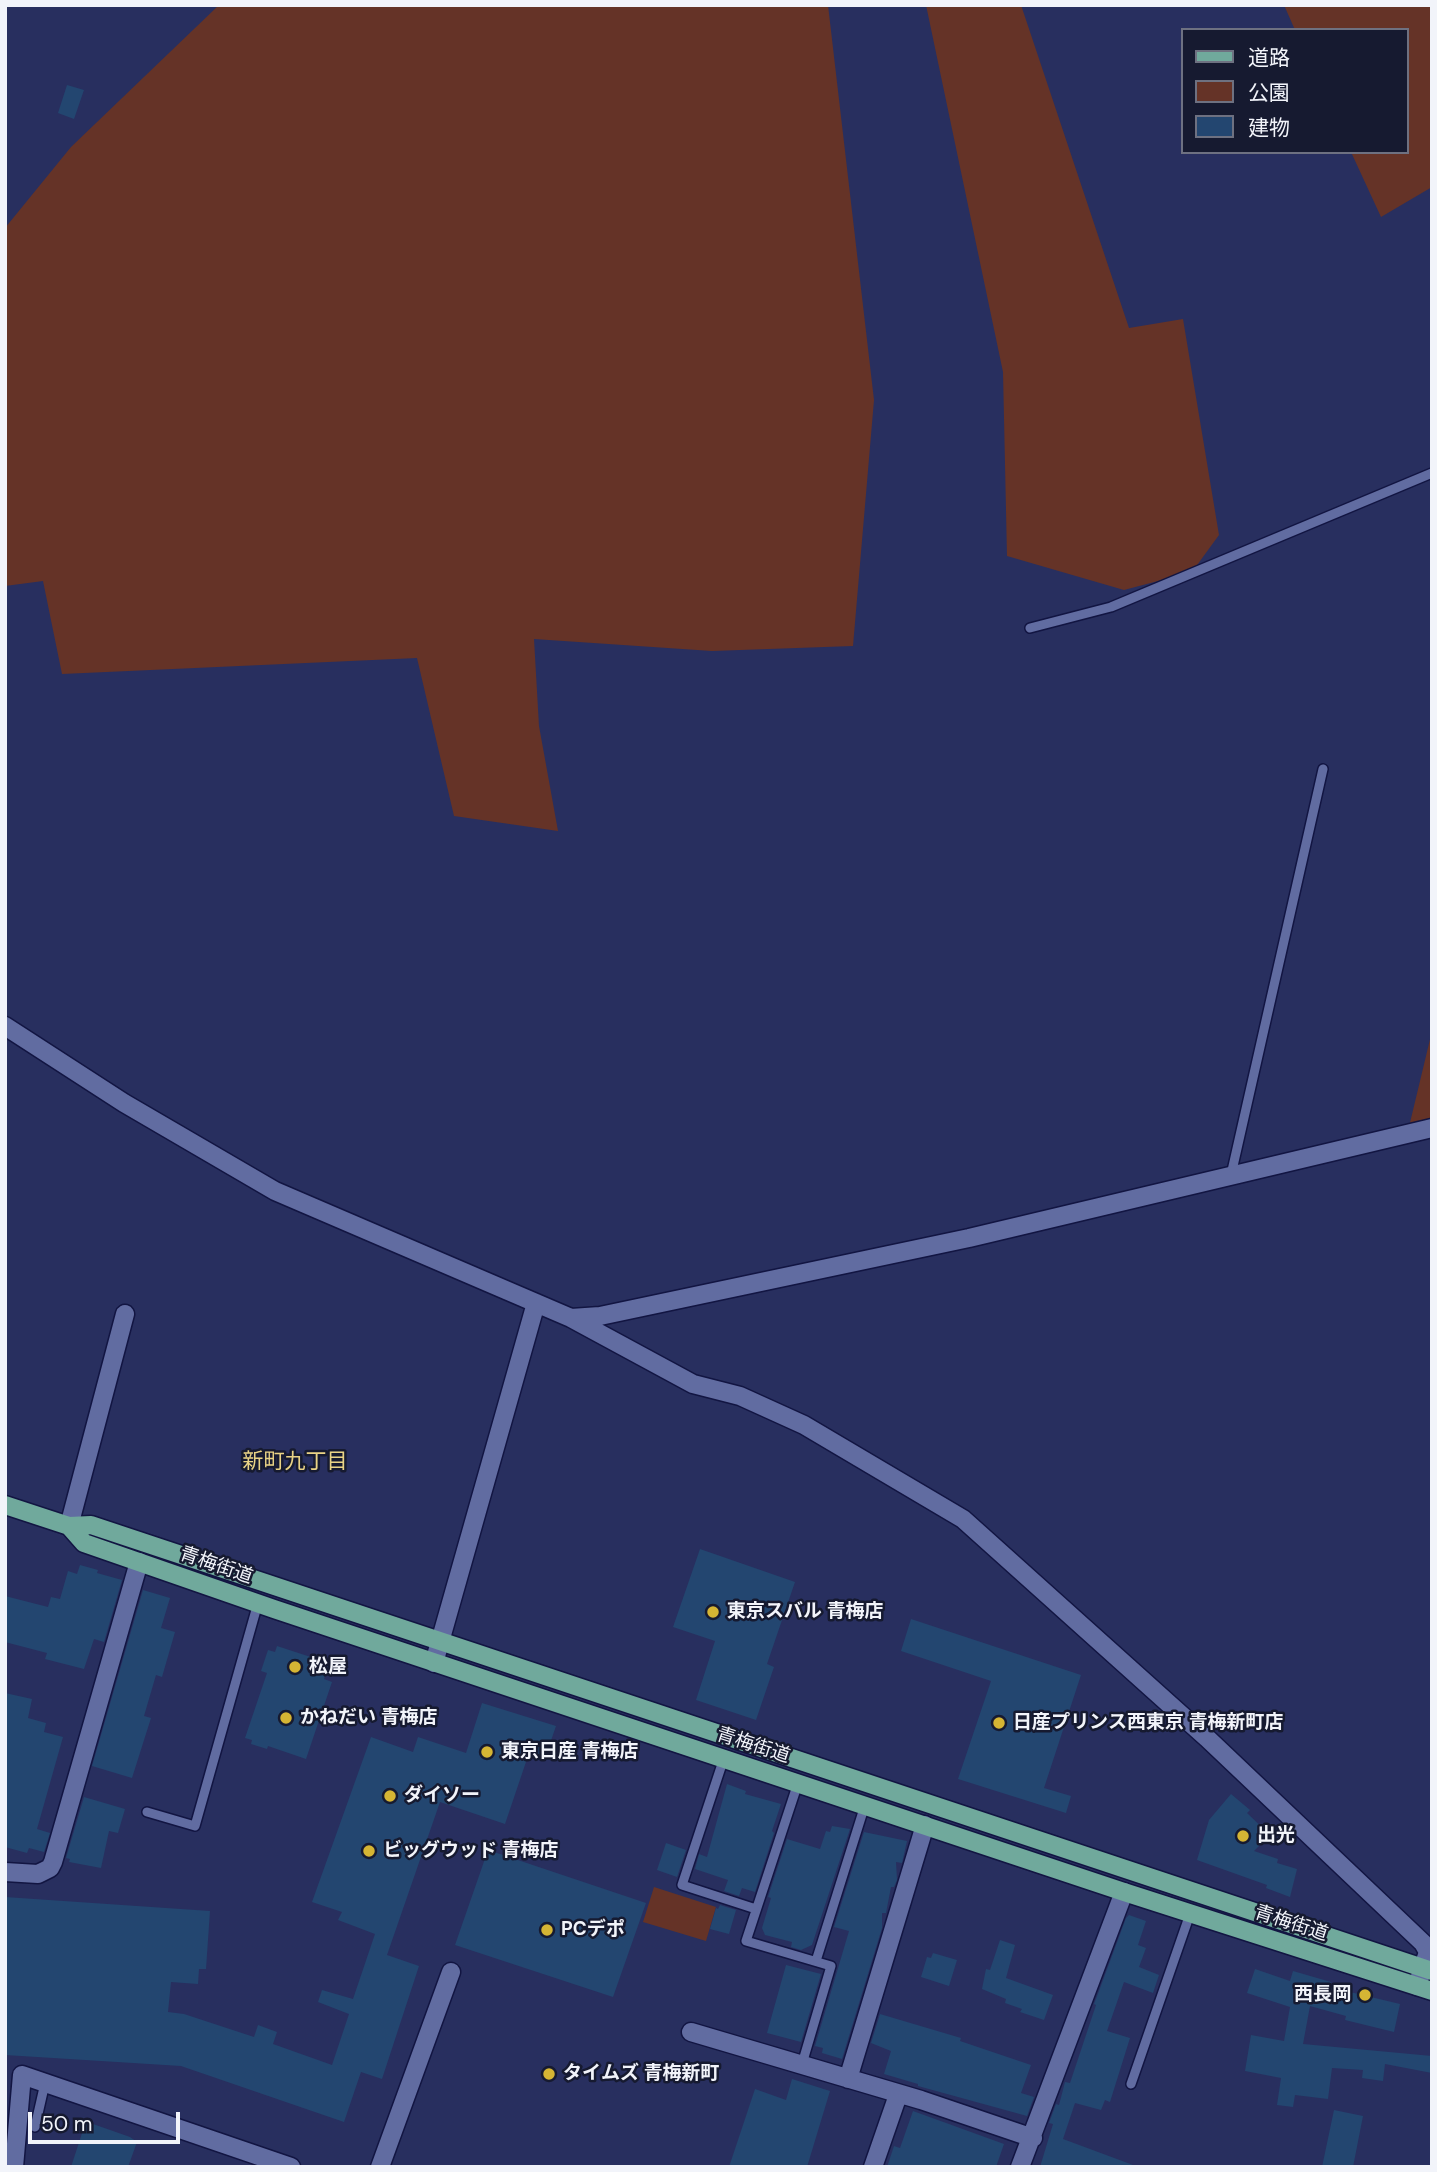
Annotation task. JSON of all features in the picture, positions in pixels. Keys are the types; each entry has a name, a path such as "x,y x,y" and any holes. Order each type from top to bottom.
{"main road":[{"name":"青梅街道","path":"5,1505 69,1526 91,1525 1427,1970"},
{"name":"青梅街道","path":"69,1526 84,1543 258,1603 1190,1914 1424,1989"}],"street":[{"path":"5,1026 124,1103 275,1191 571,1318 693,1384 740,1396 804,1425 963,1519 1197,1729 1423,1943 1428,1952 1424,1989"},
{"path":"571,1318 600,1316 969,1238 1432,1128"},
{"path":"434,1663 536,1303"},
{"path":"69,1526 125,1314"},
{"path":"5,1872 38,1874 50,1868 139,1562"},
{"path":"848,2079 925,1825"},
{"path":"1020,2167 1124,1892"},
{"path":"380,2167 451,1972"},
{"path":"691,2032 921,2100 1032,2138"},
{"path":"14,2167 22,2075 291,2167"},
{"path":"873,2167 898,2095"}],"lane":[{"path":"1030,628 1111,607 1432,473"},
{"path":"1231,1175 1323,769"},
{"path":"147,1812 195,1826 258,1603"},
{"path":"724,1758 682,1885 756,1909"},
{"path":"797,1783 746,1941 831,1966 802,2064"},
{"path":"816,1961 865,1805"},
{"path":"1131,2084 1190,1914"},
{"path":"35,2127 45,2083"}],"green space":[{"path":"219,5 828,5 874,400 853,646 712,651 534,639 539,726 558,831 454,816 417,658 62,674 43,581 5,586 5,228 71,147"},
{"path":"926,5 1021,5 1129,328 1183,319 1219,535 1192,572 1124,590 1007,556 1003,372"},
{"path":"1284,5 1432,5 1432,187 1381,217 1352,154 1409,154 1409,28 1294,28"},
{"path":"1432,1031 1432,1126 1408,1131"},
{"path":"654,1887 716,1907 706,1941 643,1922"}],"building":[{"path":"67,85 84,90 74,119 58,113"},
{"path":"700,1549 795,1582 767,1664 774,1667 756,1720 696,1700 715,1641 673,1627"},
{"path":"80,1565 122,1580 104,1642 94,1639 84,1669 45,1659 47,1653 5,1642 5,1596 48,1607 51,1597 60,1599 68,1571 77,1574"},
{"path":"143,1590 170,1598 161,1628 175,1632 162,1677 156,1675 144,1716 151,1718 132,1778 92,1766"},
{"path":"911,1619 1081,1675 1044,1788 1071,1796 1066,1813 958,1779 991,1681 901,1651"},
{"path":"277,1646 329,1663 324,1679 332,1682 306,1759 268,1746 267,1749 251,1744 252,1740 245,1738 267,1673 261,1671 268,1650 275,1652"},
{"path":"5,1693 32,1699 28,1718 46,1723 44,1732 63,1737 37,1829 50,1833 44,1852 29,1848 27,1853 5,1847"},
{"path":"482,1703 556,1726 544,1761 528,1756 505,1824 440,1802 387,1955 419,1966 382,2079 361,2072 344,2122 181,2066 5,2055 5,1897 210,1911 206,1969 199,1969 198,1984 171,1982 168,2012 184,2014 254,2037 258,2025 277,2032 273,2044 332,2065 349,2014 318,2002 322,1990 353,1999 375,1934 338,1920 342,1912 312,1902 371,1737 413,1752 418,1737 466,1753"},
{"path":"727,1784 746,1791 745,1794 781,1804 755,1892 742,1888 739,1896 724,1891 728,1880 695,1869 699,1854 707,1857"},
{"path":"1231,1794 1250,1810 1247,1813 1270,1835 1254,1851 1278,1859 1277,1863 1297,1869 1290,1897 1266,1888 1267,1885 1197,1860 1209,1820"},
{"path":"84,1797 125,1809 118,1833 109,1831 101,1868 69,1862 70,1859 66,1858"},
{"path":"832,1826 850,1829 812,1945 801,1950 791,1947 792,1942 765,1935 762,1928 771,1898 768,1897 787,1839 820,1849 826,1831 830,1832"},
{"path":"864,1832 907,1841 902,1863 896,1862 897,1880 894,1887 891,1887 886,1913 882,1913 882,1928 842,2059 822,2053 823,2048 815,2046 849,1931 834,1927"},
{"path":"666,1843 686,1850 677,1877 657,1870"},
{"path":"488,1850 646,1903 613,1997 455,1945"},
{"path":"720,1905 736,1910 729,1934 710,1929 716,1908"},
{"path":"1129,1915 1146,1921 1138,1945 1146,1948 1139,1967 1159,1975 1153,1993 1124,1982 1107,2031 1130,2038 1110,2102 1105,2100 1101,2110 1075,2103 1063,2139 1133,2167 1040,2167 1053,2124 1049,2123 1056,2104 1059,2105 1065,2082 1070,2083 1096,2005 1094,2004"},
{"path":"1000,1940 1015,1945 1006,1978 1053,1995 1044,2020 1020,2012 1022,2009 1005,2003 1006,1999 982,1989 986,1969 990,1970"},
{"path":"933,1953 957,1960 949,1986 921,1977 927,1957 931,1958"},
{"path":"786,1965 821,1974 801,2042 767,2033"},
{"path":"1255,1969 1290,1981 1293,1971 1331,1982 1329,1987 1400,2004 1394,2032 1345,2020 1346,2016 1310,2006 1303,2044 1432,2056 1432,2073 1385,2064 1383,2081 1362,2078 1363,2070 1332,2068 1328,2099 1295,2095 1293,2107 1277,2105 1281,2078 1245,2071 1251,2035 1284,2041 1290,2007 1247,1993"},
{"path":"880,2014 961,2038 960,2041 1031,2065 1021,2093 1034,2097 1027,2116 884,2074 891,2051 871,2043"},
{"path":"792,2079 830,2091 807,2167 729,2167 755,2089 786,2100"},
{"path":"1334,2110 1363,2116 1353,2167 1322,2167"},
{"path":"913,2111 1004,2144 996,2167 887,2167 894,2146 900,2148"},
{"path":"85,2124 93,2124 137,2142 128,2167 71,2167"}],"place":[{"name":"東京スバル 青梅店","path":"713,1612"},
{"name":"松屋","path":"295,1667"},
{"name":"かねだい 青梅店","path":"286,1718"},
{"name":"日産プリンス西東京 青梅新町店","path":"999,1723"},
{"name":"東京日産 青梅店","path":"487,1752"},
{"name":"ダイソー","path":"390,1796"},
{"name":"出光","path":"1243,1836"},
{"name":"ビッグウッド 青梅店","path":"369,1851"},
{"name":"PCデポ","path":"547,1930"},
{"name":"西長岡","path":"1365,1995"},
{"name":"タイムズ 青梅新町","path":"549,2074"}],"district":[{"name":"新町九丁目","path":"295,1462"}]}
